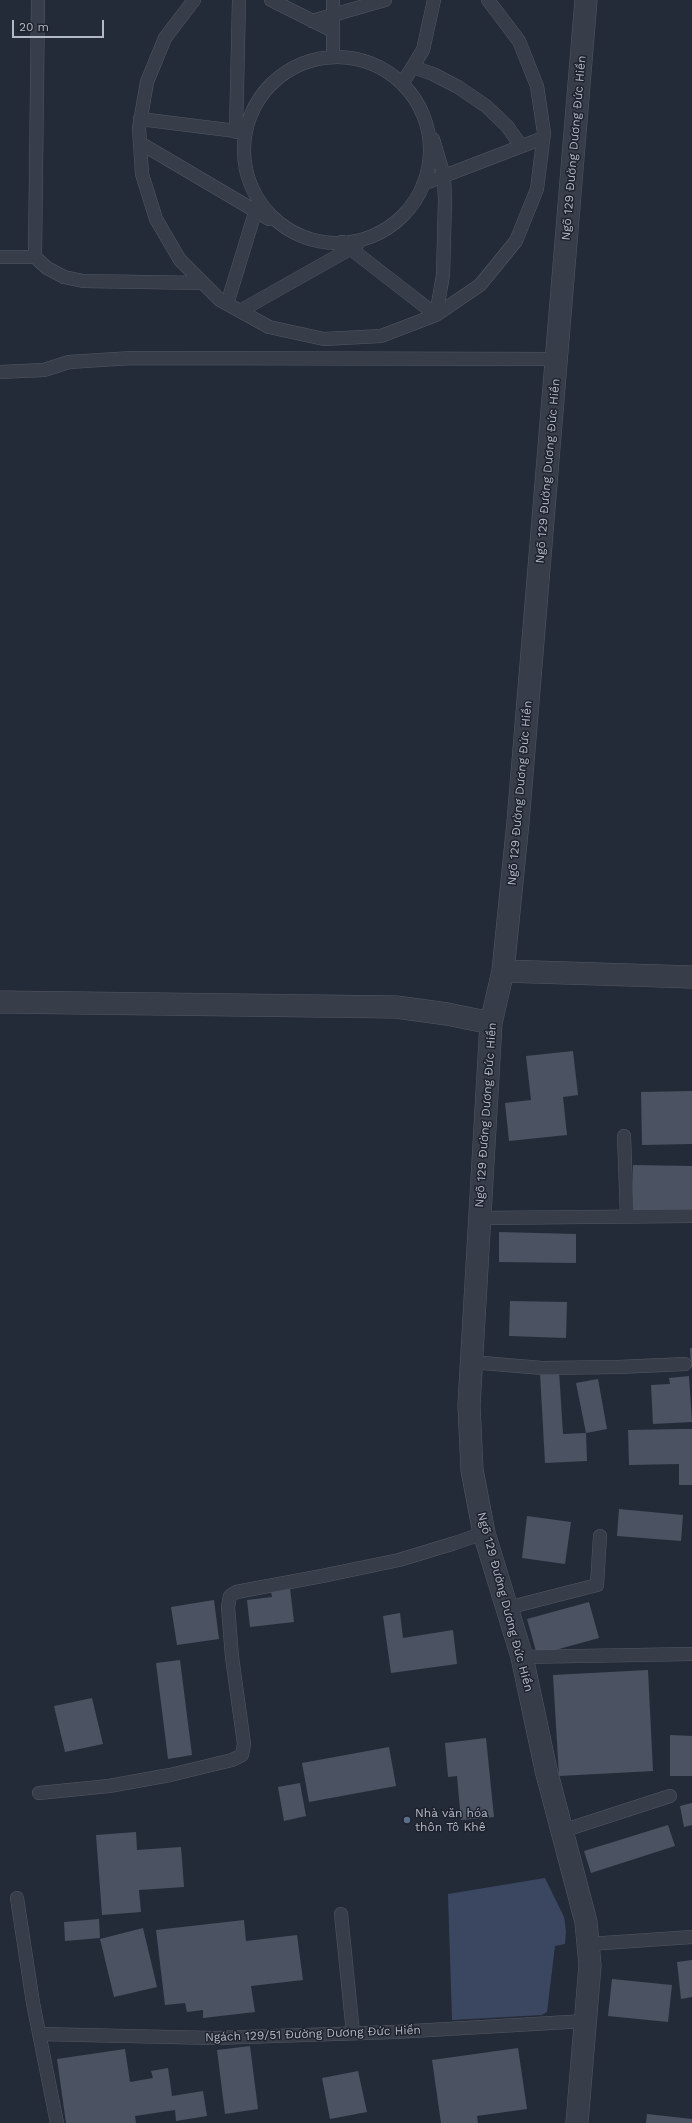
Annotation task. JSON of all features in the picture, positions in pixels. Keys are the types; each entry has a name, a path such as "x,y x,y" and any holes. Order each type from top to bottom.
{"street":[{"name":"Ngõ 129 Đường Dương Đức Hiền","path":"577,2123 586,2021 589,1944 582,1901 546,1770 522,1658 484,1533 472,1470 469,1440 471,1362 491,1023 503,971 519,814 586,0"},
{"path":"503,971 692,977"},
{"path":"0,1002 396,1007 447,1014 491,1023"}],"lane":[{"path":"35,257 38,0"},
{"path":"194,0 165,38 147,82 140,119 142,174 156,219 180,260 220,300 270,327 324,339 381,336 436,316 480,285 516,241 537,189 543,138 537,86 519,41 488,0"},
{"path":"227,304 257,205 250,185 243,156 241,132 240,0"},
{"path":"270,0 333,31"},
{"path":"333,0 333,57"},
{"path":"312,21 385,0"},
{"path":"402,84 423,50 434,0"},
{"path":"241,132 246,126 258,98 280,76 306,61 333,57 368,61 395,77 416,100 435,144 444,176 445,239 443,275 436,316"},
{"path":"413,67 433,74 458,87 486,106 507,126 521,146"},
{"path":"140,119 241,132"},
{"path":"240,311 346,245 348,242 378,234 404,215 422,190 430,160 428,128"},
{"path":"423,184 543,138"},
{"path":"140,143 257,205 289,230 318,241 346,245 436,316"},
{"path":"0,256 35,257 47,268 64,277 84,281 203,283"},
{"path":"0,372 44,370 69,362 132,358 557,359"},
{"path":"624,1136 627,1216"},
{"path":"479,1218 692,1216"},
{"path":"471,1362 542,1368 685,1364"},
{"path":"40,1793 109,1786 170,1775 232,1760 242,1755 244,1744 232,1657 228,1606 230,1596 236,1592 399,1560 484,1533"},
{"path":"507,1608 598,1585 600,1536"},
{"path":"522,1658 692,1654"},
{"path":"562,1831 670,1796"},
{"path":"18,1898 40,2034 57,2123"},
{"path":"341,1914 353,2033"},
{"path":"589,1944 692,1937"},
{"name":"Ngách 129/51 Đường Dương Đức Hiền","path":"40,2034 214,2038 353,2033 586,2021"}],"water":[{"path":"545,1878 564,1917 566,1931 565,1944 555,1946 547,2012 542,2015 452,2020 448,1894"}],"building":[{"path":"573,1051 578,1095 563,1097 567,1135 509,1141 505,1103 531,1100 526,1056"},
{"path":"692,1091 692,1144 642,1145 641,1092"},
{"path":"633,1165 692,1166 692,1214 633,1213"},
{"path":"499,1232 576,1234 576,1263 499,1262"},
{"path":"510,1301 567,1302 566,1338 509,1336"},
{"path":"690,1348 692,1348 692,1367 691,1367"},
{"path":"559,1371 563,1434 586,1433 587,1461 545,1463 540,1373"},
{"path":"689,1376 692,1422 653,1424 651,1385 670,1384 669,1378"},
{"path":"598,1379 607,1429 586,1433 576,1383"},
{"path":"692,1429 692,1485 679,1485 679,1464 629,1465 628,1430"},
{"path":"619,1509 683,1515 681,1541 617,1536"},
{"path":"527,1516 571,1522 565,1564 522,1558"},
{"path":"290,1588 294,1622 250,1627 247,1600 272,1597 271,1591"},
{"path":"214,1600 219,1639 177,1645 171,1607"},
{"path":"589,1602 599,1638 537,1655 527,1619"},
{"path":"400,1613 403,1638 453,1630 457,1664 391,1673 383,1616"},
{"path":"180,1660 192,1755 168,1759 156,1663"},
{"path":"648,1670 653,1771 559,1776 553,1675"},
{"path":"92,1698 103,1744 65,1752 54,1706"},
{"path":"670,1735 692,1736 692,1776 670,1776"},
{"path":"486,1738 494,1817 461,1820 457,1776 448,1777 445,1743"},
{"path":"389,1747 396,1786 309,1802 302,1763"},
{"path":"300,1783 306,1816 284,1821 278,1787"},
{"path":"692,1803 692,1825 684,1827 680,1806"},
{"path":"668,1825 675,1846 591,1873 584,1851"},
{"path":"136,1832 137,1850 181,1847 184,1887 139,1890 141,1912 102,1915 96,1835"},
{"path":"99,1919 100,1938 65,1941 64,1922"},
{"path":"244,1920 246,1941 297,1935 303,1980 251,1986 255,2012 203,2018 203,2010 187,2012 185,2003 165,2005 156,1930"},
{"path":"143,1928 157,1987 114,1997 100,1939"},
{"path":"692,1960 692,1997 681,1999 677,1962"},
{"path":"612,1979 672,1985 668,2022 608,2016"},
{"path":"250,2046 258,2109 225,2114 217,2050"},
{"path":"518,2048 527,2109 477,2116 478,2123 441,2123 432,2060"},
{"path":"125,2049 130,2082 153,2078 151,2071 168,2068 172,2096 203,2091 207,2116 176,2121 175,2110 135,2116 136,2123 66,2123 57,2059"},
{"path":"358,2071 367,2112 330,2119 322,2078"},
{"path":"647,2114 692,2119 692,2123 646,2123"}],"place":[{"name":"Nhà văn hóa thôn Tô Khê","path":"407,1820"}]}
